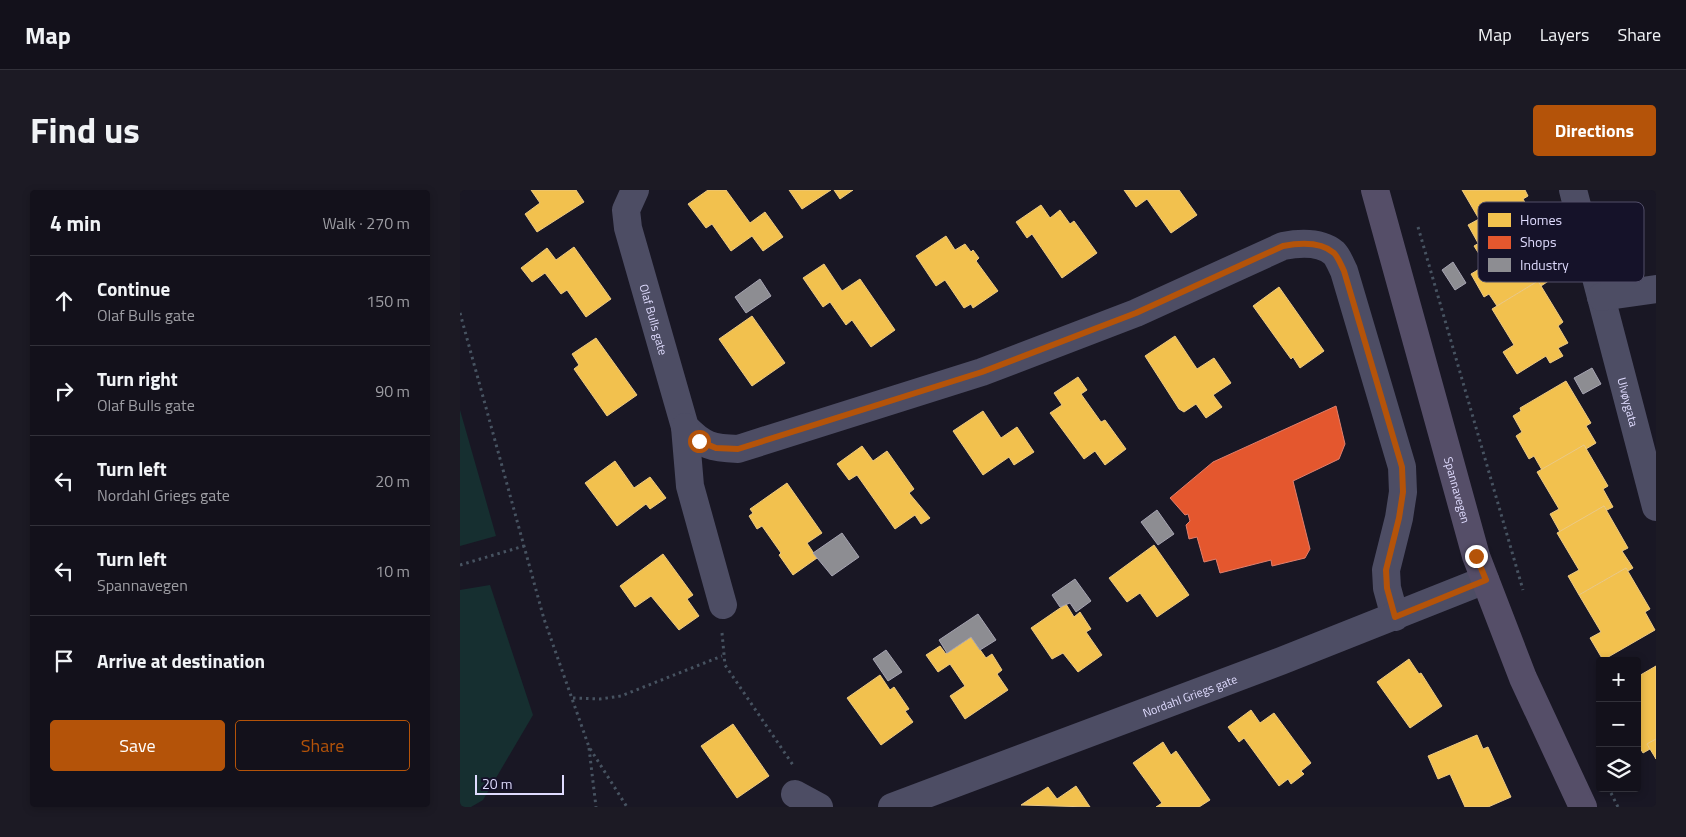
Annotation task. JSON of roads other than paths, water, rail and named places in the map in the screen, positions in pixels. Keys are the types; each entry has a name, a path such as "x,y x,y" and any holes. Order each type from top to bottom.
{"main road":[{"name":"Spannavegen","path":"1375,190 1473,546 1523,678 1582,807"}],"street":[{"name":"Olaf Bulls gate","path":"626,197 628,228 685,427 690,486 723,605"},
{"path":"685,427 699,441 708,445 716,448 738,449 982,372 1136,313 1283,246 1303,243 1319,246 1334,253 1344,271 1402,467 1403,492 1399,518 1386,570 1387,588 1395,617"},
{"name":"Ulvøygata","path":"1597,282 1656,507"},
{"path":"1601,297 1656,289"},
{"name":"Nordahl Griegs gate","path":"892,807 1395,617 1486,580"},
{"path":"795,781 819,807"}]}
